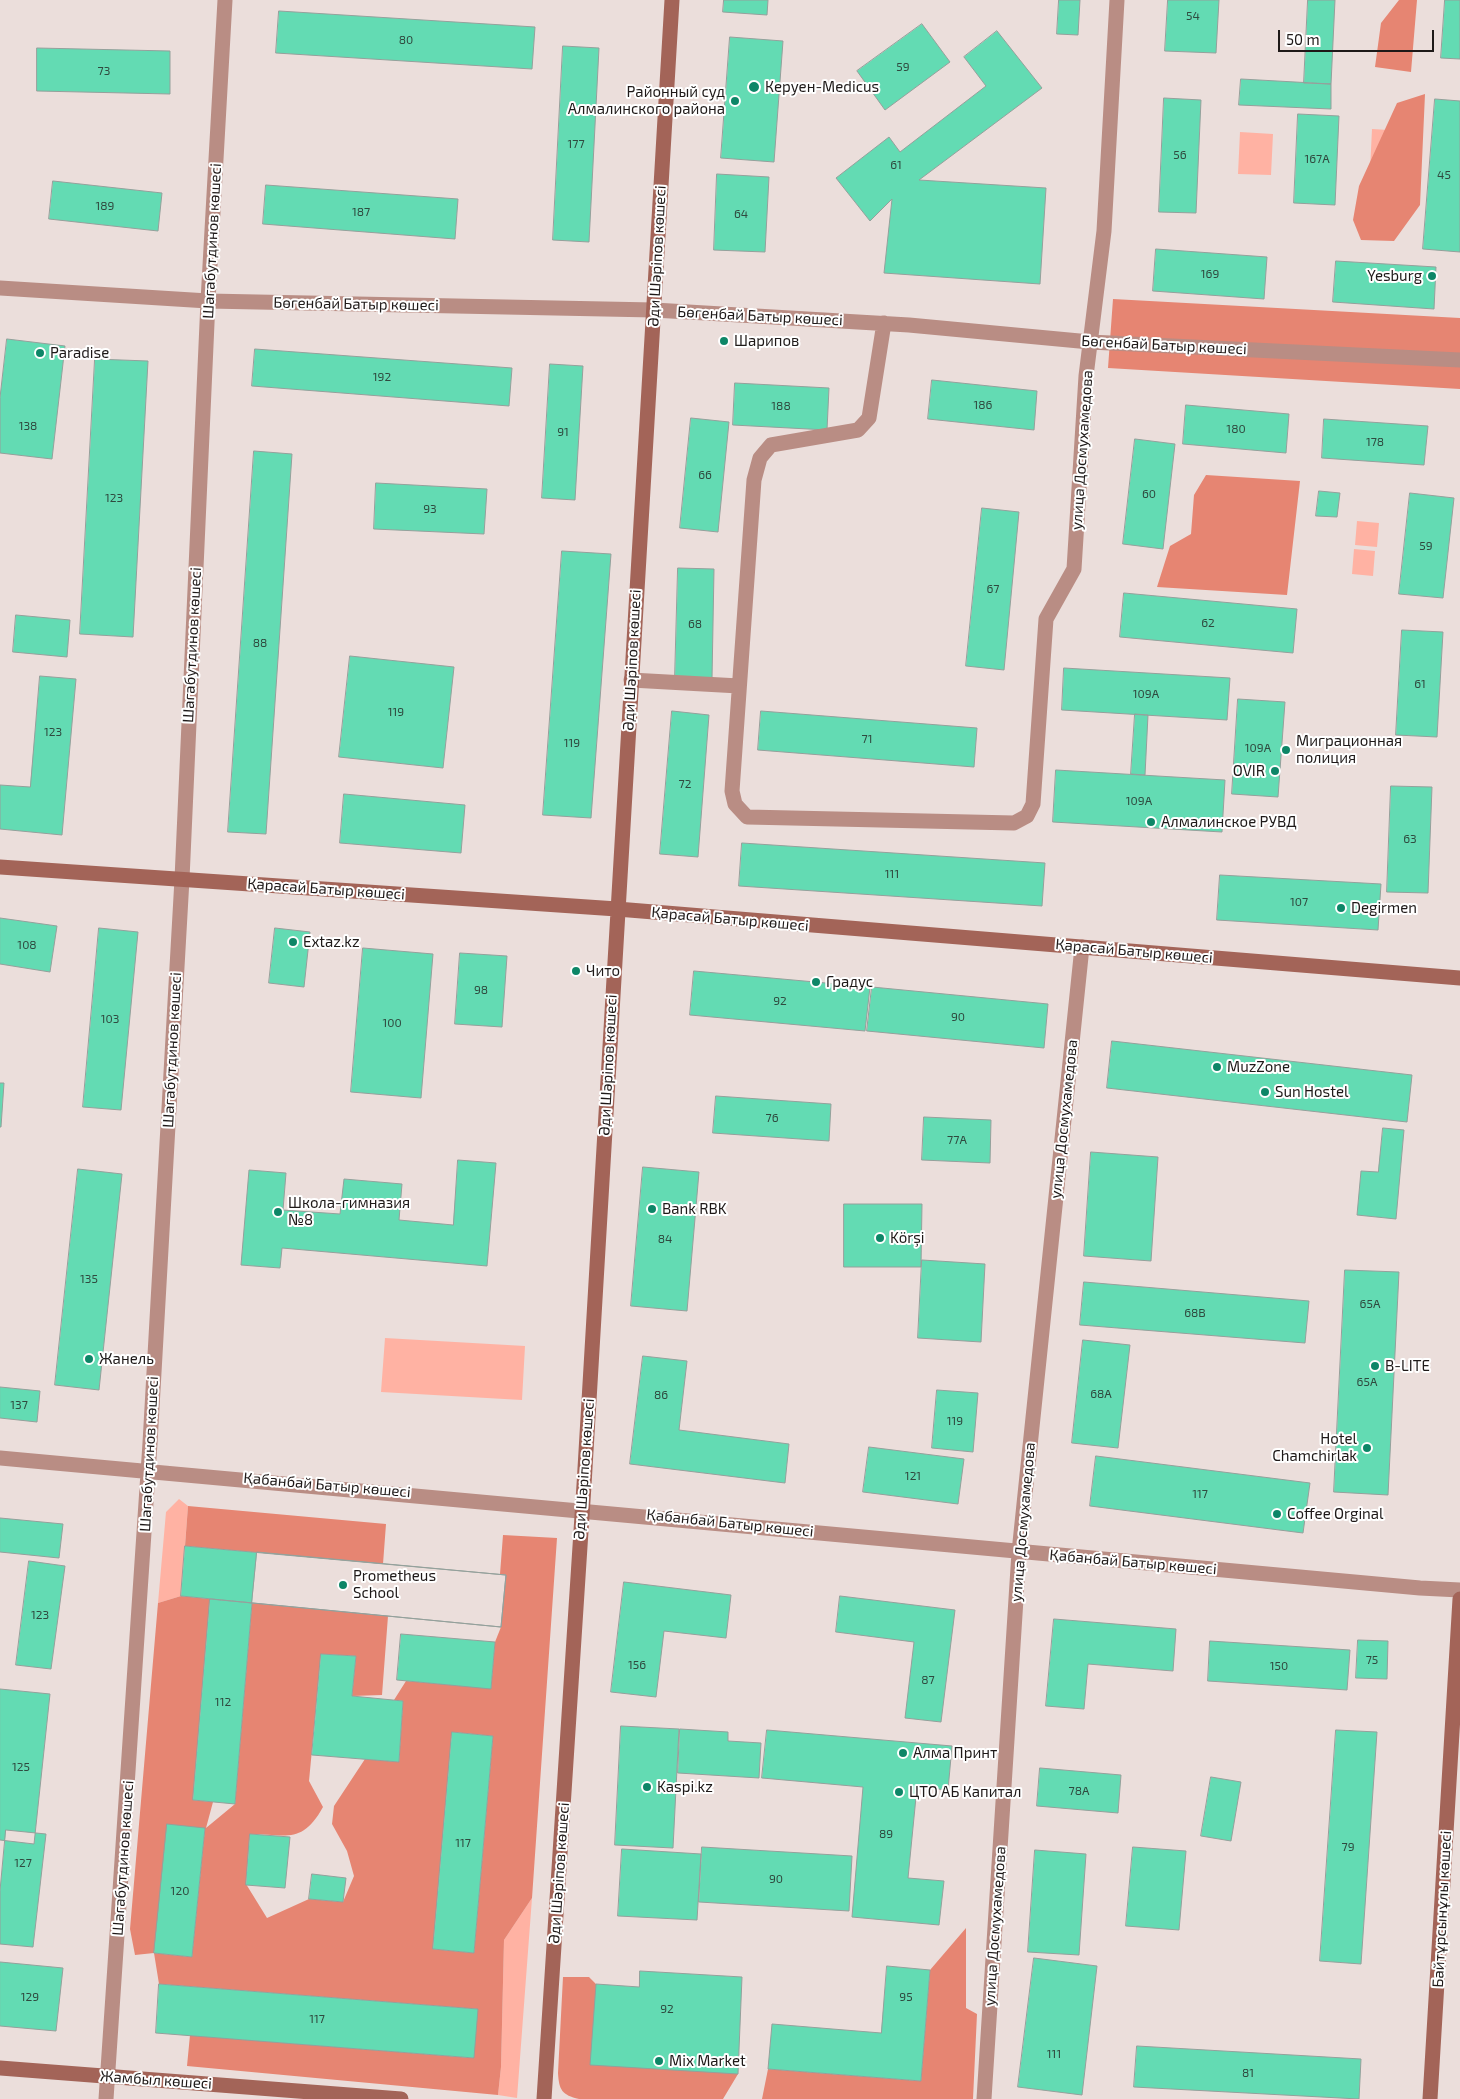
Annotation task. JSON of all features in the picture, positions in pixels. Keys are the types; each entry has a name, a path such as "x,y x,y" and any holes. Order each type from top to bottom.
{"street":[{"name":"Шагабутдинов көшесі","path":"106,2099 148,1469 182,880 208,301 225,0"},
{"path":"660,0 672,0"},
{"name":"Әди Шәріпов көшесі","path":"544,2099 582,1508 672,0"},
{"name":"улица Досмухамедова","path":"739,686 732,791 735,804 748,817 1014,823 1027,816 1033,804 1046,619 1074,569 1090,342 1104,231 1117,0"},
{"name":"Бөгенбай Батыр көшесі","path":"0,288 208,301 654,310 884,323 1090,342 1460,360"},
{"path":"631,680 739,686 754,480 760,458 771,445 858,430 869,418 884,323"},
{"name":"Қарасай Батыр көшесі","path":"0,867 617,909 1460,978"},
{"name":"улица Досмухамедова","path":"984,2099 1019,1552 1082,947"},
{"name":"Қабанбай Батыр көшесі","path":"0,1458 148,1469 582,1508 1019,1552 1460,1590"},
{"name":"Байтұрсынұлы көшесі","path":"1430,2099 1460,1599"},
{"name":"Жамбыл көшесі","path":"0,2068 401,2099"}],"shaded area":[{"path":"1399,0 1417,0 1411,72 1375,67 1381,23"},
{"path":"1425,94 1420,205 1394,241 1361,240 1353,220 1359,186 1397,103"},
{"path":"1372,129 1405,131 1370,171"},
{"path":"1240,132 1273,134 1271,175 1238,174"},
{"path":"1113,299 1460,318 1460,389 1108,368"},
{"path":"1206,475 1300,481 1287,595 1157,587 1170,546 1191,534 1194,495"},
{"path":"1357,521 1379,523 1377,547 1355,545"},
{"path":"1354,549 1375,551 1373,576 1352,574"},
{"path":"385,1338 525,1346 522,1400 381,1392"},
{"path":"179,1499 188,1506 181,1596 158,1603 166,1512"},
{"path":"188,1506 386,1524 383,1564 185,1546"},
{"path":"503,1535 557,1538 532,1898 504,1940 501,2067 498,2095 187,2066 190,2035 473,2058 477,2009 159,1984 154,1953 135,1955 130,1929 158,1603 181,1596 210,1599 193,1800 213,1802 206,1828 235,1804 252,1603 388,1616 382,1695 352,1696 356,1656 321,1654 309,1781 323,1807 308,1827 292,1835 250,1834 246,1884 267,1918 309,1899 343,1902 354,1876 347,1851 332,1824 334,1806 365,1759 399,1762 403,1701 394,1700 406,1681 491,1688 495,1642 501,1627 506,1575 500,1574","holes":["452,1732 493,1736 474,1953 433,1949","205,1828 192,1957 154,1953"]},
{"path":"532,1898 517,2098 498,2095 501,2067 504,1940"},
{"path":"966,1928 966,2008 977,2014 973,2099 762,2099 768,2069 921,2081 930,1970"},
{"path":"563,1977 589,1977 596,1984 738,2074 723,2099 579,2099 565,2093 559,2084 558,2073"}],"building":[{"path":"724,0 768,0 767,15 723,12"},
{"path":"1059,0 1080,0 1078,35 1057,34"},
{"path":"1168,0 1219,0 1216,53 1165,51"},
{"path":"1308,0 1335,0 1331,84 1304,83"},
{"path":"1445,0 1460,0 1460,59 1441,58"},
{"path":"279,11 535,27 532,69 276,53"},
{"path":"922,24 950,62 885,110 857,71"},
{"path":"997,31 1042,88 919,180 1046,188 1040,284 884,273 892,199 870,221 836,178 889,137 900,152 986,86 964,57"},
{"path":"730,37 783,41 774,162 721,158"},
{"path":"563,46 599,48 589,242 553,240"},
{"path":"37,48 170,51 170,94 37,91"},
{"path":"1241,79 1331,84 1331,109 1239,105"},
{"path":"1164,98 1201,100 1196,213 1159,212"},
{"path":"1435,99 1460,101 1460,252 1423,249"},
{"path":"1298,114 1339,116 1335,205 1294,203"},
{"path":"717,174 769,177 765,252 714,250"},
{"path":"53,181 162,193 158,231 49,219"},
{"path":"266,185 458,199 455,239 263,224"},
{"path":"1156,249 1267,257 1264,299 1153,291"},
{"path":"1336,261 1436,267 1434,309 1333,302"},
{"path":"7,339 65,346 52,459 0,453 0,398"},
{"path":"255,349 512,368 509,406 252,386"},
{"path":"95,359 148,361 133,637 80,634"},
{"path":"550,364 583,366 575,500 542,498"},
{"path":"932,380 1037,391 1034,430 928,419"},
{"path":"735,383 829,388 827,430 733,425"},
{"path":"1186,405 1289,414 1286,453 1183,444"},
{"path":"691,418 729,422 718,532 680,528"},
{"path":"1324,419 1428,426 1424,465 1322,458"},
{"path":"1135,439 1175,444 1163,549 1123,544"},
{"path":"254,451 292,454 266,834 228,832"},
{"path":"376,483 487,489 484,534 374,529"},
{"path":"1319,491 1340,493 1337,517 1316,516"},
{"path":"1410,493 1454,498 1443,598 1399,594"},
{"path":"982,508 1019,512 1004,670 966,666"},
{"path":"562,551 611,554 591,818 543,815"},
{"path":"678,568 714,569 712,679 675,678"},
{"path":"1124,593 1297,609 1293,653 1120,637"},
{"path":"16,615 70,620 67,657 13,652"},
{"path":"1402,630 1443,632 1437,737 1396,735"},
{"path":"350,656 454,667 443,768 339,757"},
{"path":"1064,668 1230,678 1227,720 1062,710"},
{"path":"40,676 76,679 62,835 0,829 0,785 30,787"},
{"path":"1238,699 1285,702 1278,797 1232,794"},
{"path":"672,711 709,715 698,857 660,854"},
{"path":"761,711 977,728 974,767 758,750"},
{"path":"1135,714 1148,715 1145,775 1131,774"},
{"path":"1056,770 1225,780 1222,832 1053,822"},
{"path":"1391,786 1432,787 1428,893 1387,892"},
{"path":"344,794 465,805 461,853 340,843"},
{"path":"742,843 1045,863 1042,906 739,886"},
{"path":"1220,875 1381,884 1378,930 1217,920"},
{"path":"0,918 57,926 50,972 0,964"},
{"path":"99,928 138,932 121,1110 83,1107"},
{"path":"275,928 310,932 304,987 269,983"},
{"path":"363,948 433,954 421,1098 351,1092"},
{"path":"460,953 507,956 502,1027 455,1024"},
{"path":"694,971 870,987 865,1031 690,1015"},
{"path":"872,987 1048,1004 1044,1048 867,1031"},
{"path":"1112,1041 1412,1075 1407,1122 1107,1088"},
{"path":"0,1083 4,1083 1,1127 0,1127"},
{"path":"716,1096 831,1104 829,1141 713,1133"},
{"path":"924,1117 991,1120 990,1163 922,1160"},
{"path":"1383,1128 1404,1130 1396,1219 1357,1215 1361,1171 1378,1172"},
{"path":"1091,1152 1158,1157 1151,1261 1084,1256"},
{"name":"Школа-гимназия №8","path":"458,1160 496,1163 487,1266 282,1248 280,1268 241,1265 249,1170 286,1173 283,1210 340,1214 344,1179 402,1184 399,1220 453,1225"},
{"path":"643,1167 699,1172 687,1311 631,1306"},
{"path":"78,1169 122,1174 99,1390 55,1385"},
{"path":"844,1204 922,1204 921,1267 844,1267"},
{"path":"922,1260 985,1264 981,1342 918,1338"},
{"path":"1345,1270 1399,1272 1388,1495 1334,1492"},
{"path":"1084,1282 1309,1301 1305,1343 1080,1325"},
{"path":"1083,1340 1130,1345 1118,1448 1072,1443"},
{"path":"643,1356 687,1361 679,1430 789,1444 785,1483 630,1464"},
{"path":"0,1387 40,1391 37,1422 0,1418"},
{"path":"937,1390 978,1393 973,1452 932,1448"},
{"path":"869,1447 964,1459 958,1504 863,1492"},
{"path":"1096,1456 1310,1483 1303,1533 1090,1506"},
{"path":"0,1518 63,1524 59,1558 0,1552"},
{"name":"Prometheus School","path":"185,1546 506,1575 501,1627 181,1596"},
{"name":"Prometheus School","path":"257,1552 506,1575 501,1627 252,1603"},
{"path":"29,1561 65,1566 51,1669 16,1665"},
{"path":"624,1582 731,1595 726,1638 664,1631 656,1697 611,1692"},
{"path":"840,1596 955,1610 941,1722 905,1718 914,1642 836,1632"},
{"path":"210,1599 252,1603 235,1804 193,1800"},
{"path":"1054,1619 1176,1629 1173,1671 1088,1664 1084,1709 1046,1706"},
{"path":"401,1634 495,1642 491,1689 397,1680"},
{"path":"1358,1640 1388,1641 1387,1679 1356,1678"},
{"path":"1210,1641 1350,1650 1347,1690 1208,1681"},
{"path":"321,1654 356,1656 352,1696 403,1701 399,1762 312,1755"},
{"path":"0,1689 50,1694 34,1844 0,1840"},
{"name":"Kaspi.kz","path":"621,1726 679,1729 673,1848 615,1845"},
{"path":"680,1729 728,1732 728,1741 761,1743 759,1778 678,1773"},
{"path":"767,1730 952,1746 948,1790 917,1787 908,1878 944,1881 939,1925 852,1917 863,1787 762,1778"},
{"path":"1336,1730 1377,1732 1361,1964 1320,1961"},
{"path":"452,1732 493,1736 474,1953 433,1949"},
{"path":"1040,1768 1121,1775 1118,1813 1037,1806"},
{"path":"1211,1777 1241,1782 1231,1841 1201,1836"},
{"path":"167,1824 205,1828 192,1957 154,1953"},
{"path":"6,1830 46,1834 33,1947 0,1944 0,1891"},
{"path":"250,1834 290,1837 285,1888 246,1885"},
{"path":"702,1847 852,1856 849,1911 699,1902"},
{"path":"1133,1847 1186,1851 1179,1930 1126,1926"},
{"path":"622,1849 701,1854 697,1920 618,1916"},
{"path":"1035,1850 1086,1854 1079,1955 1028,1952"},
{"path":"312,1874 346,1878 343,1902 309,1899"},
{"path":"1034,1958 1097,1966 1082,2095 1018,2087"},
{"path":"0,1962 63,1968 56,2031 0,2026"},
{"path":"887,1966 930,1970 921,2081 768,2069 772,2024 881,2033"},
{"path":"640,1971 742,1977 738,2074 590,2065 596,1984 639,1987"},
{"path":"159,1984 478,2009 474,2058 156,2033"},
{"path":"1137,2046 1361,2059 1359,2099 1134,2087"}],"place":[{"name":"Керуен-Medicus","path":"754,87"},
{"name":"Районный суд Алмалинского района","path":"735,101"},
{"name":"Yesburg","path":"1432,276"},
{"name":"Шарипов","path":"724,341"},
{"name":"Paradise","path":"40,353"},
{"name":"Миграционная полиция","path":"1286,750"},
{"name":"OVIR","path":"1275,771"},
{"name":"Алмалинское РУВД","path":"1151,822"},
{"name":"Degirmen","path":"1341,908"},
{"name":"Extaz.kz","path":"293,942"},
{"name":"Чито","path":"576,971"},
{"name":"Градус","path":"816,982"},
{"name":"MuzZone","path":"1217,1067"},
{"name":"Sun Hostel","path":"1265,1092"},
{"name":"Bank RBK","path":"652,1209"},
{"name":"Школа-гимназия №8","path":"278,1212"},
{"name":"Körşi","path":"880,1238"},
{"name":"Жанель","path":"89,1359"},
{"name":"B-LITE","path":"1375,1366"},
{"name":"Hotel Chamchirlak","path":"1367,1448"},
{"name":"Coffee Orginal","path":"1277,1514"},
{"name":"Prometheus School","path":"343,1585"},
{"name":"Алма Принт","path":"903,1753"},
{"name":"Kaspi.kz","path":"647,1787"},
{"name":"ЦТО АБ Капитал","path":"899,1792"},
{"name":"Mix Market","path":"659,2061"}]}
